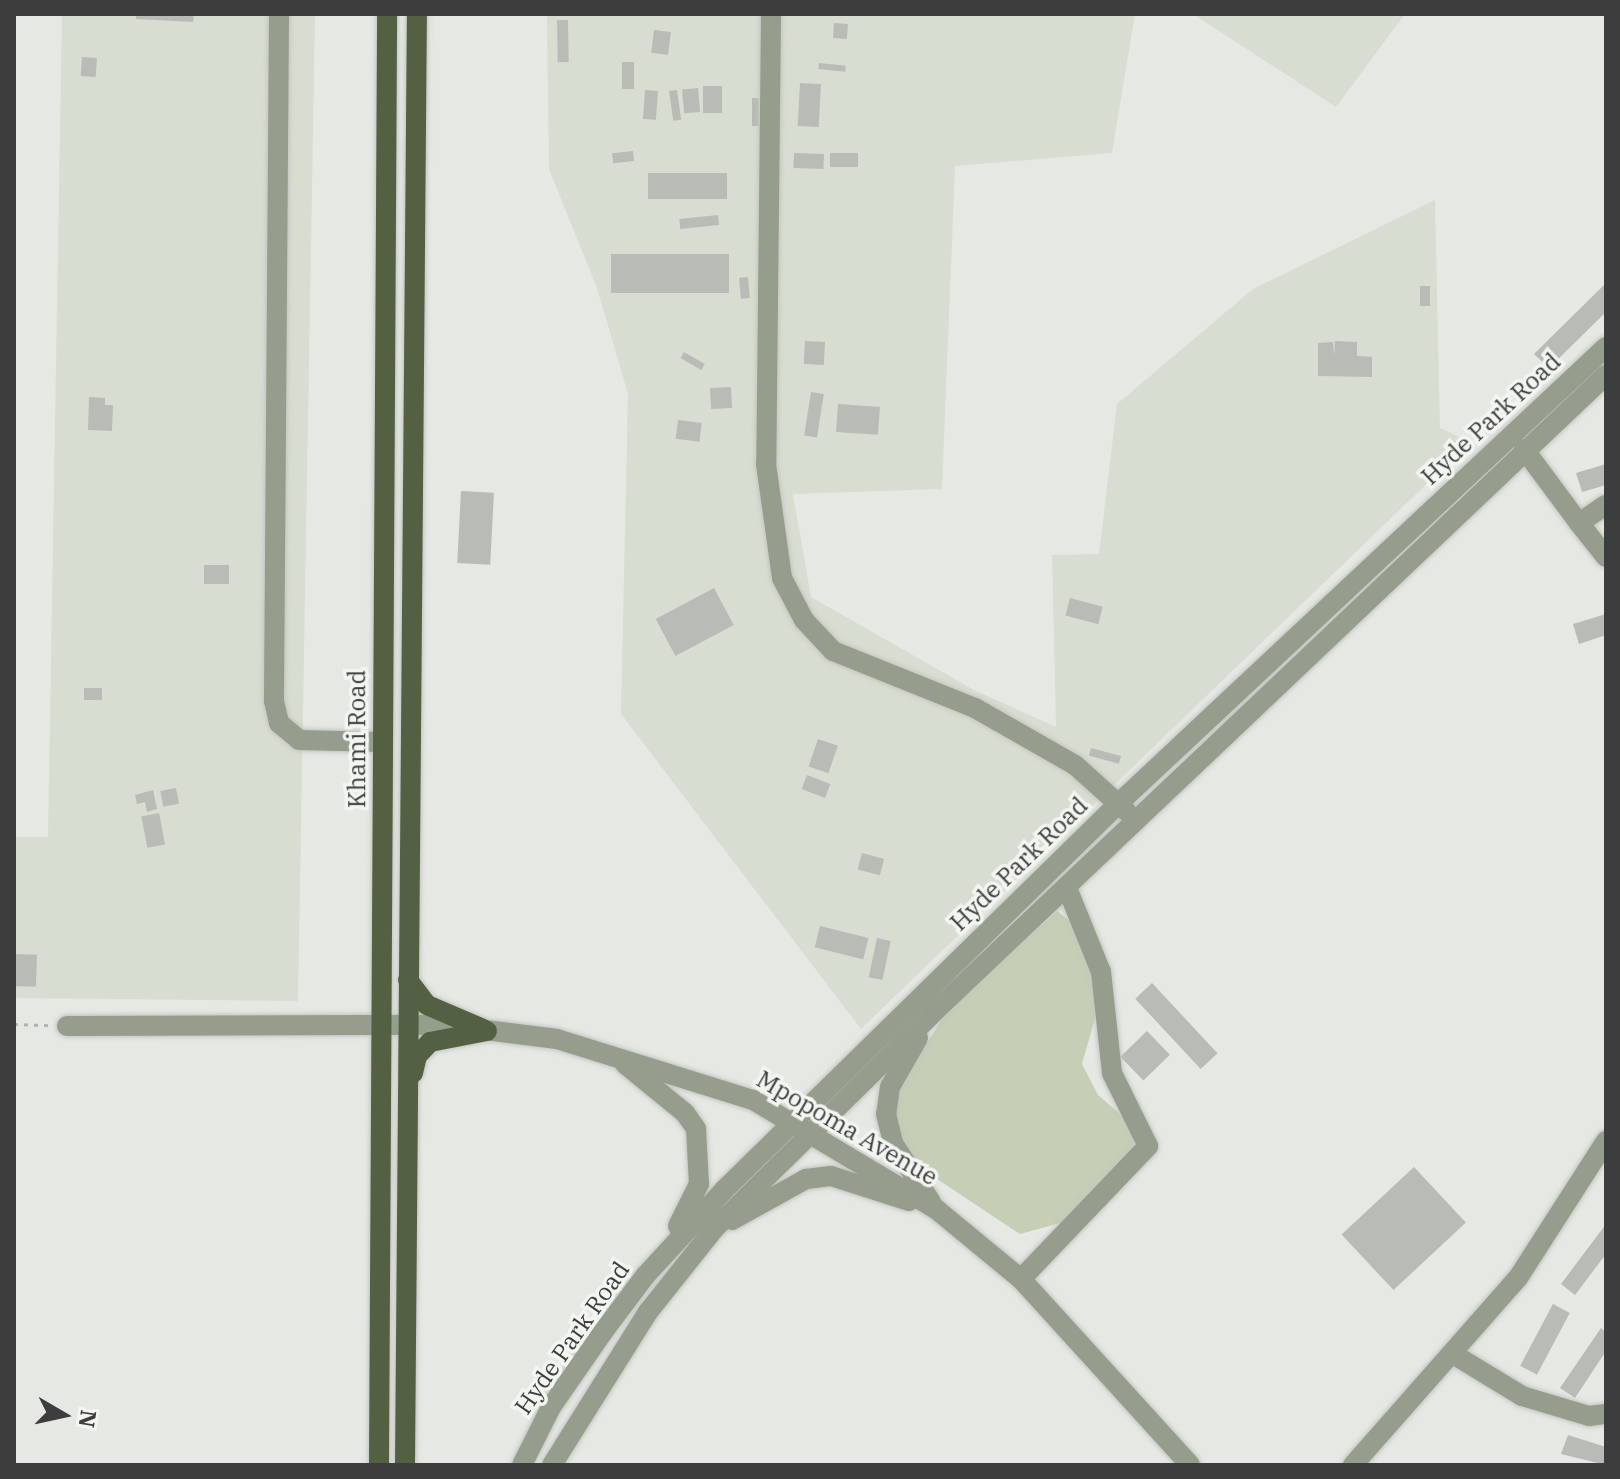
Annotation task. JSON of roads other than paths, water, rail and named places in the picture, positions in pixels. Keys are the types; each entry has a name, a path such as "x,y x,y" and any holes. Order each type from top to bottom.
{"main road":[{"name":"Khami Road","path":"379,1465 387,14"},
{"path":"405,1465 417,14"},
{"path":"408,980 427,1005 487,1031"},
{"path":"408,1096 423,1047 449,1035 487,1031"}],"street":[{"path":"279,14 274,701 279,723 299,740 383,742"},
{"path":"771,14 766,464 782,578 804,620 833,651 975,708 1075,765 1119,803 1135,822"},
{"name":"Hyde Park Road","path":"522,1465 551,1407 645,1276 792,1122 1119,803 1606,347"},
{"name":"Hyde Park Road","path":"552,1465 648,1312 714,1229 935,1011 1524,449 1606,375"},
{"path":"1524,449 1606,557"},
{"path":"1579,523 1606,505"},
{"path":"1021,1279 1148,1146 1112,1073 1101,972 1067,888"},
{"path":"935,1011 890,1087 886,1114 893,1143 936,1209"},
{"name":"Mpopoma Avenue","path":"67,1026 407,1022 557,1039 753,1100 812,1132 936,1209 1021,1279 1190,1465"},
{"path":"617,1058 685,1113 696,1129 699,1184 692,1205 645,1276"},
{"path":"1353,1465 1518,1278 1606,1141"},
{"path":"714,1229 806,1179 831,1176 936,1209"},
{"path":"1453,1354 1522,1396 1589,1416 1606,1414"}]}
